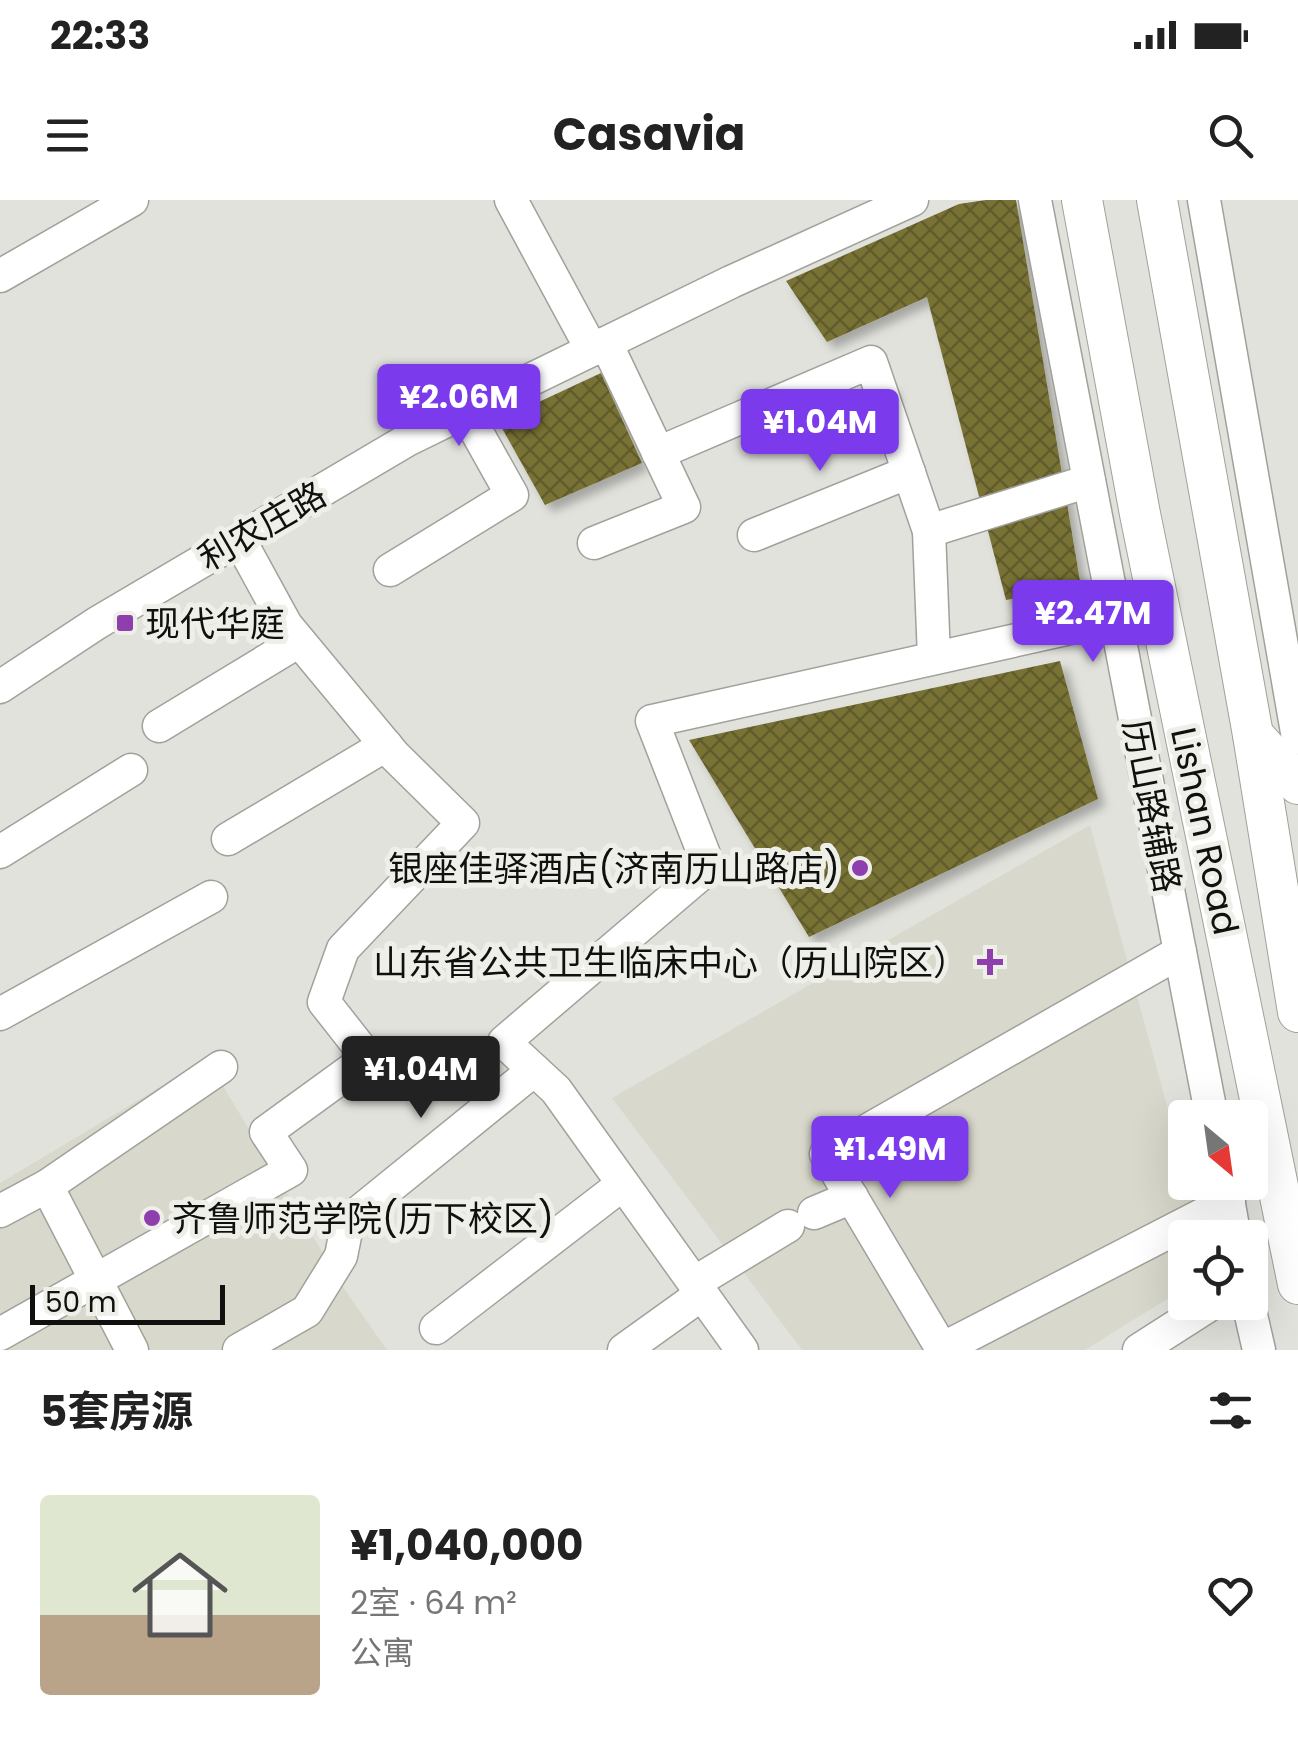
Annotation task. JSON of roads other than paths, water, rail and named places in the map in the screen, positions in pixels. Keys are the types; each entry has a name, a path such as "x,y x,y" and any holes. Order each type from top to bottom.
{"main road":[{"name":"Lishan Road","path":"1082,200 1140,514 1298,1284"},
{"name":"Lishan Road","path":"1158,200 1298,1012"},
{"path":"1252,734 1298,784"}],"street":[{"path":"0,276 132,200"},
{"name":"利农庄路","path":"0,687 108,616 410,439 912,200"},
{"name":"历山路辅路","path":"1035,200 1209,1100"},
{"path":"1204,200 1298,738"},
{"path":"520,203 684,507 594,543"},
{"path":"658,453 871,362 929,531 934,658"},
{"path":"390,570 512,495 465,411"},
{"path":"754,535 909,472"},
{"path":"929,531 1089,482"},
{"path":"0,1334 291,1170 266,1132 368,1058 324,1002 343,949 463,824 386,746 286,625 240,539"},
{"path":"742,1350 556,1090 504,1042 709,867 652,721 1116,618"},
{"path":"158,726 299,641"},
{"path":"228,839 386,746"},
{"path":"0,852 131,770"},
{"path":"0,1014 211,896"},
{"path":"1180,952 826,1154 942,1349 1212,1200"},
{"path":"0,1211 47,1186 221,1067"},
{"path":"239,1350 307,1311 341,1256 348,1221 534,1070"},
{"path":"436,1328 623,1184"},
{"path":"47,1186 132,1350"},
{"path":"624,1350 698,1288 801,1220 852,1198"},
{"path":"1139,1350 1186,1320"},
{"path":"1252,1320 1259,1350"}],"place":[{"name":"现代华庭","path":"125,623"},
{"name":"银座佳驿酒店(济南历山路店)","path":"860,868"},
{"name":"山东省公共卫生临床中心（历山院区）","path":"990,962"},
{"name":"齐鲁师范学院(历下校区)","path":"152,1218"}]}
